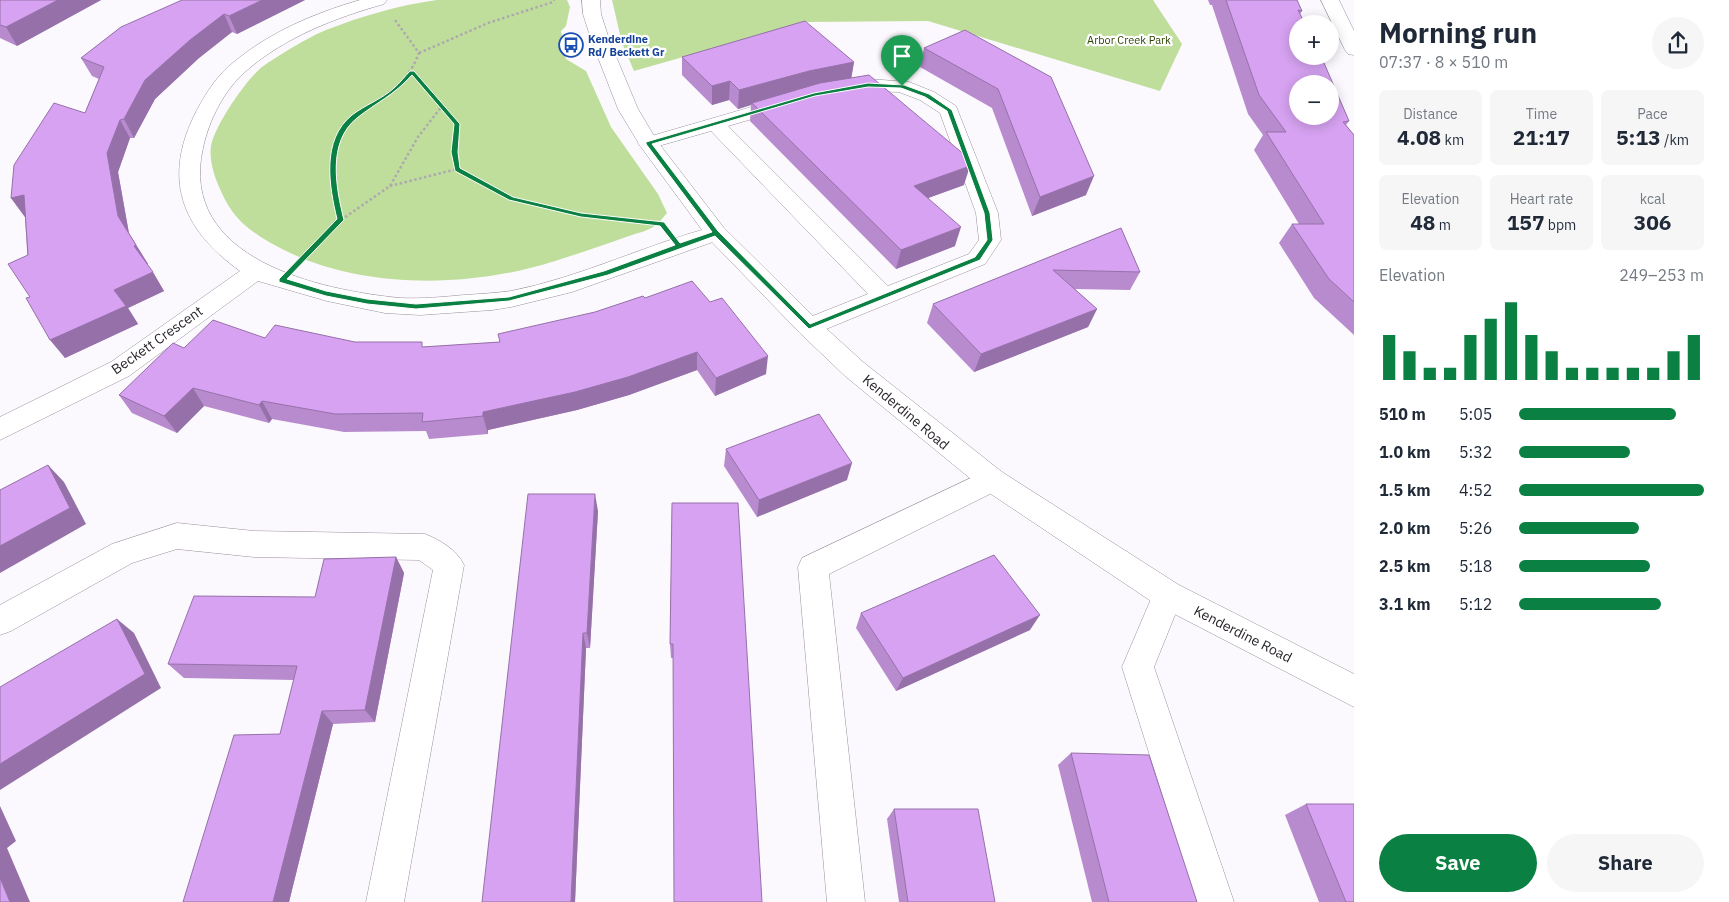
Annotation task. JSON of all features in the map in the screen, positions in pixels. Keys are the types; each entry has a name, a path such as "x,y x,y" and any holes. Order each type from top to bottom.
{"street":[{"path":"378,0 353,3 273,43 238,67 218,92 202,118 190,152 188,176 192,199 203,222 218,241 256,270 326,293 367,301 416,307 509,299 552,289 606,273 716,233"},
{"name":"Kenderdine Road","path":"591,0 592,14 601,42 628,109 648,143 716,233 809,327 869,381 992,480 1168,596 1354,690"},
{"path":"1330,0 1354,50"},
{"path":"648,143 716,125 814,95 868,85 902,86 927,96 949,110 987,213 990,240 977,258 809,327"},
{"path":"880,85 908,109"},
{"path":"716,125 884,296"},
{"path":"937,132 966,155"},
{"name":"Beckett Crescent","path":"0,429 120,368 256,270"},
{"path":"846,902 813,567 992,480"},
{"path":"0,621 123,553 178,536 254,544 425,548 449,565 385,902"},
{"path":"1168,596 1138,667 1215,902"}],"path":[{"path":"341,220 334,194 333,176 336,144 342,130 354,117 396,90 412,72 419,53 458,35 553,2 554,0"},
{"path":"392,17 419,53"},
{"path":"412,72 457,124 454,152 457,169"},
{"path":"390,186 418,137 442,106"},
{"path":"282,280 341,220 390,186 457,169 511,199 581,215 662,224 679,246"}],"green space":[{"path":"437,0 567,0 570,7 566,26 561,31 566,59 586,71 611,127 658,194 667,213 659,222 643,232 522,270 453,280 417,280 381,278 346,272 313,262 282,249 253,232 235,215 222,194 213,170 211,146 225,115 255,73 284,53 326,30 381,12"},
{"name":"Arbor Creek Park","path":"612,0 1153,0 1182,44 1160,91 928,21 806,22 634,71 622,43"}],"building":[{"path":"0,0 58,0 6,27 0,25"},
{"path":"182,0 262,0 229,16 224,14 190,40 145,80 124,119 120,120 107,153 118,216 136,245 134,246 153,272 114,290 126,306 50,340 26,298 30,297 8,264 28,255 24,195 11,198 14,165 54,103 85,113 104,67 81,58 121,27"},
{"path":"1226,0 1297,0 1302,11 1298,10 1300,15 1289,15 1289,65 1325,65 1329,75 1289,75 1289,125 1339,125 1339,98 1349,121 1343,122 1354,135 1354,302 1329,279 1292,224 1324,224 1266,132 1286,132 1259,95"},
{"path":"805,21 854,62 809,71 739,90 730,81 712,86 682,57"},
{"path":"965,30 1051,77 1094,176 1040,197 998,89 924,48"},
{"path":"869,75 966,156 970,166 914,186 961,227 901,250 752,103 820,83"},
{"path":"1121,228 1140,272 1053,270 1097,309 981,354 933,304"},
{"path":"692,281 710,302 722,298 768,356 716,378 697,352 628,377 575,392 483,412 483,416 422,422 423,413 335,414 262,401 259,405 193,388 164,416 119,395 173,343 184,348 213,320 265,338 275,325 355,342 422,342 422,347 500,342 498,334 595,312 643,296 645,298"},
{"path":"819,414 852,463 759,500 726,449"},
{"path":"48,465 70,508 0,546 0,490"},
{"path":"528,494 595,494 587,633 583,633 571,902 482,902"},
{"path":"672,503 738,503 762,902 674,902 673,644 670,644"},
{"path":"994,555 1040,615 903,678 861,613"},
{"path":"396,557 365,710 322,711 273,902 183,902 234,735 280,734 297,666 168,664 194,596 315,597 324,559"},
{"path":"117,619 145,674 0,764 0,687"},
{"path":"1071,753 1149,755 1197,902 1109,902"},
{"path":"1306,804 1354,804 1354,902 1346,902"},
{"path":"894,809 978,809 995,902 908,902"},
{"path":"0,878 10,902 0,902"}],"place":[{"name":"Kenderdine Rd/ Beckett Gr","path":"571,45"}],"route":[{"path":"902,86 868,85 814,95 716,125 648,143 716,233 679,246 662,224 581,215 511,199 457,169 454,152 457,124 412,72 396,90 354,117 342,130 336,144 333,176 334,194 341,220 282,280 326,293 367,301 416,307 509,299 606,273 716,233 809,327 977,258 990,240 987,213 949,110 927,96 902,86"}]}
